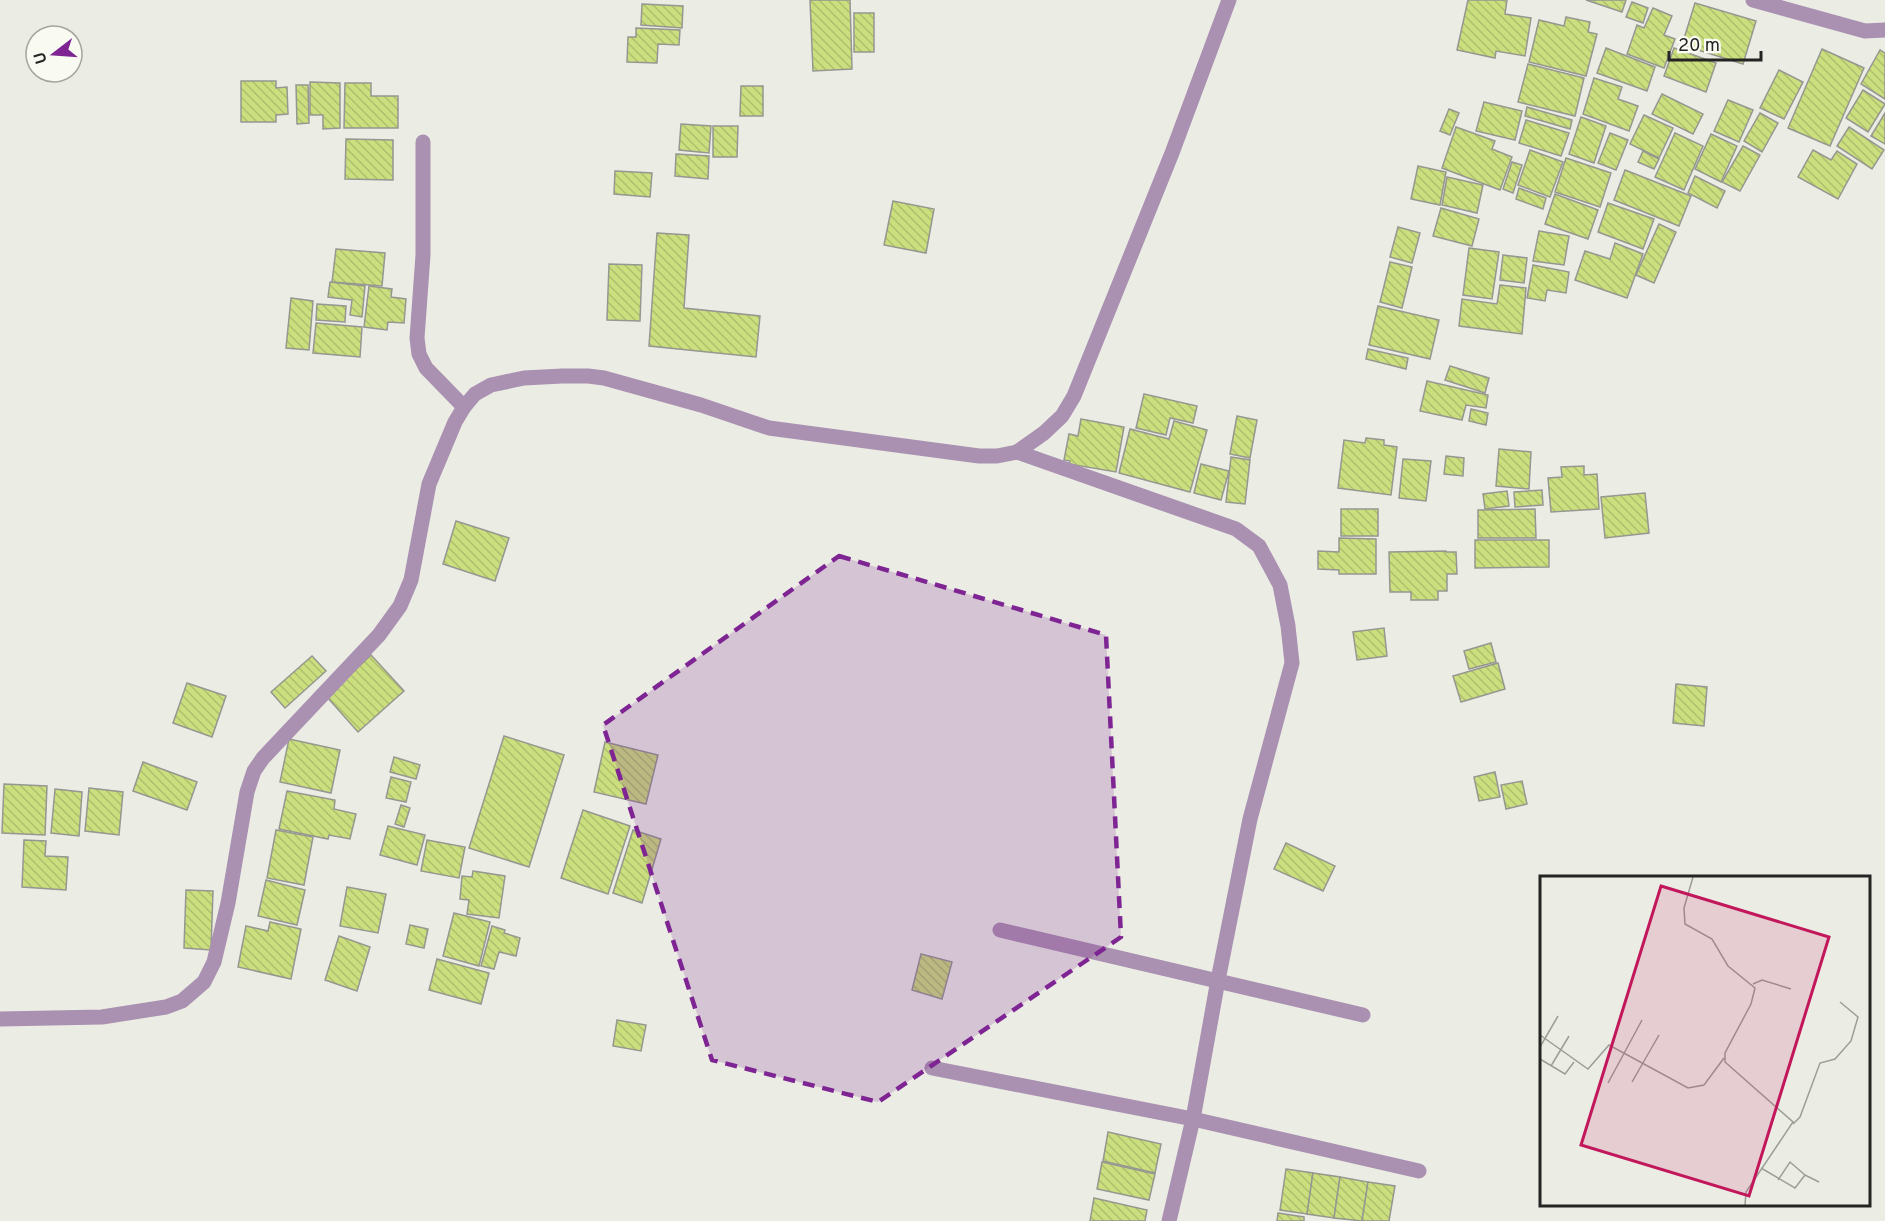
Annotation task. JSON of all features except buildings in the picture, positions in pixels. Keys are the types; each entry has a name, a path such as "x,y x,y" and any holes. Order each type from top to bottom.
{"street":[{"path":"0,1019 102,1017 166,1007 182,1001 204,982 214,962 228,903 247,792 254,771 263,758 379,634 400,606 411,580 429,484 464,406 476,394 491,385 543,376 588,376 619,382 701,405 748,422 790,432 979,456 997,456 1017,452 1044,433 1062,416 1074,396 1172,153 1229,0"},
{"path":"1753,0 1865,31 1885,30"},
{"path":"423,142 423,255 417,338 419,354 426,368 464,406"},
{"path":"1017,452 1236,529 1259,546 1280,585 1292,663 1250,819 1193,1119 1169,1221"},
{"path":"1000,930 1363,1015"},
{"path":"932,1068 1193,1119 1419,1171"}],"highlighted area":[{"path":"839,556 1106,635 1121,937 878,1102 712,1060 603,725"}]}
